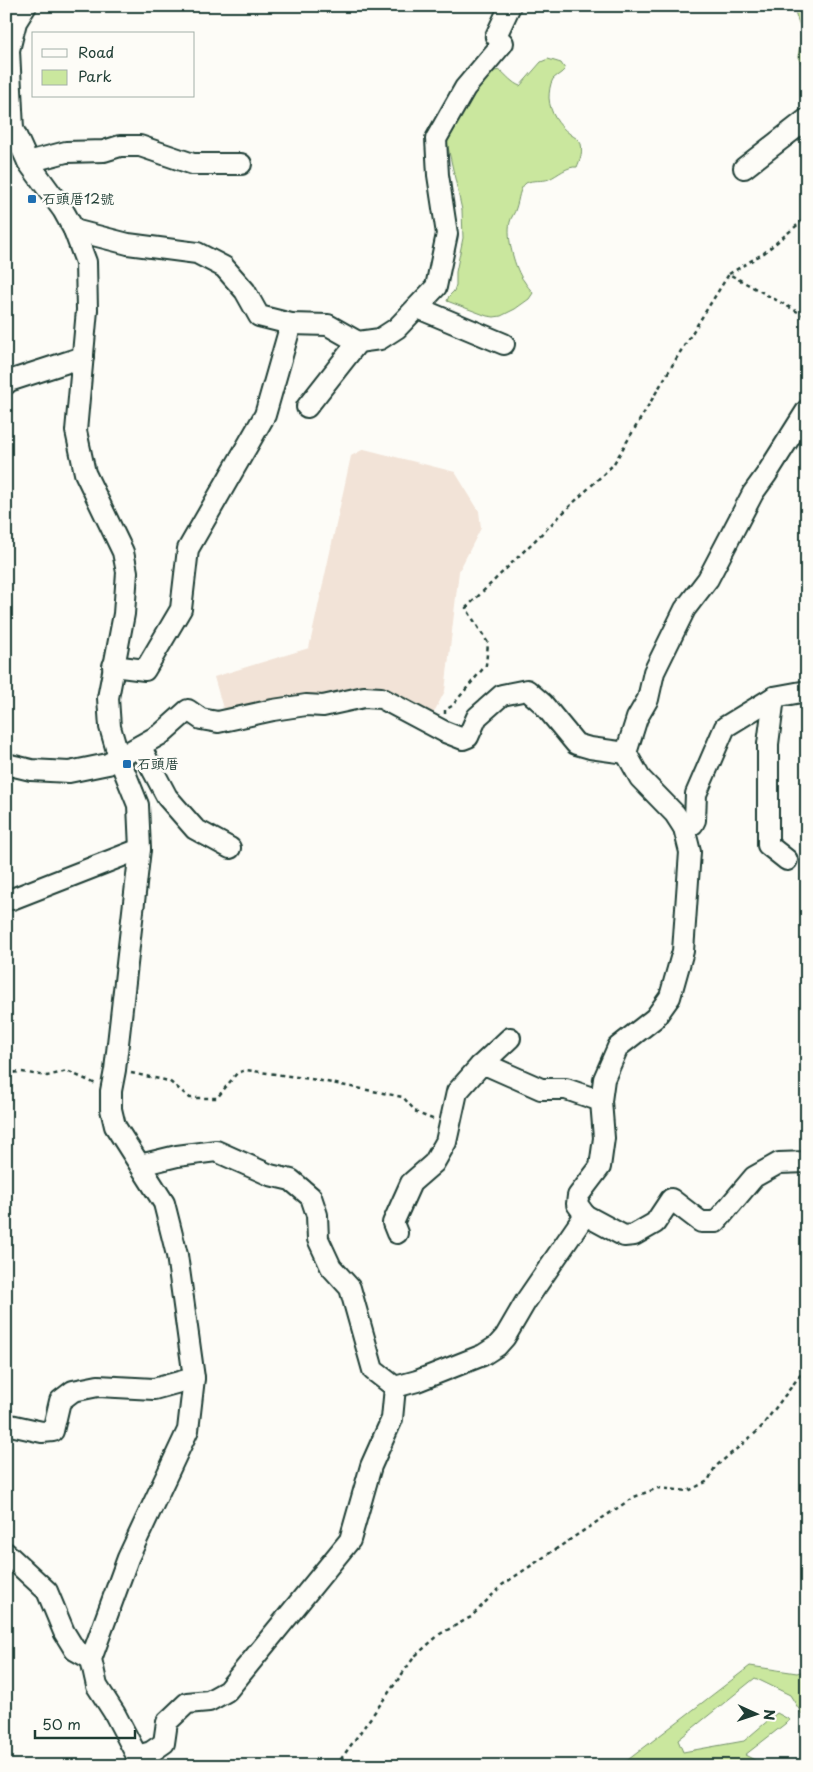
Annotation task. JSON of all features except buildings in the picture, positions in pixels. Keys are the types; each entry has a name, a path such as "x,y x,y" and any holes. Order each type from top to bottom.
{"street":[{"path":"26,6 16,22 9,50 13,129 28,162 63,210 74,230 86,262 87,310 76,431 85,473 123,552 127,572 124,614 108,698 110,727 118,758 138,805 140,849 111,1091 111,1109 115,1126 164,1202 177,1255 194,1378 188,1430 128,1558 91,1659 97,1686 114,1714 137,1761 164,1743 167,1722 187,1703 209,1701 227,1691 350,1540 371,1466 392,1419 395,1387"},
{"path":"74,230 98,238 128,244 197,254 224,266 245,291 259,316 291,324 328,325 358,342 380,339 398,328 436,287 447,234 438,175 436,139 465,88 503,44 496,36 510,6"},
{"path":"744,168 807,119"},
{"path":"28,162 66,152 104,151 120,146 140,146 193,164 241,164"},
{"path":"418,308 504,344"},
{"path":"113,666 145,670 181,609 188,549 265,415 291,324"},
{"path":"308,407 358,342"},
{"path":"6,384 82,358"},
{"path":"807,410 752,493 708,579 685,609 654,672 648,699 637,718 626,753 640,778 675,814 684,828 690,852 684,942 670,997 654,1018 618,1047 604,1079 601,1101 604,1138 600,1167 578,1196 577,1204 585,1215 624,1236 634,1235 655,1224 671,1199 701,1222 716,1222 754,1177 779,1162 807,1162"},
{"path":"6,764 31,770 69,772 108,764 161,734 188,710 201,718 218,722 273,710 306,705 323,706 364,697 381,698 445,732 463,739 468,737 477,717 502,695 526,690 543,704 576,744 626,753"},
{"path":"684,828 695,820 696,794 725,727 774,697 807,691"},
{"path":"774,697 768,744 768,845 787,860"},
{"path":"140,746 166,797 195,829 230,848"},
{"path":"6,898 12,899 140,849"},
{"path":"397,1233 393,1223 411,1183 434,1163 446,1142 457,1092 480,1066 510,1038"},
{"path":"480,1066 488,1066 541,1089 566,1089 601,1101"},
{"path":"140,1165 177,1156 216,1151 270,1175 292,1180 311,1197 317,1215 318,1239 332,1267 350,1288 373,1370 395,1387"},
{"path":"395,1387 417,1381 483,1355 497,1346 506,1337 526,1301 585,1215"},
{"path":"6,1424 42,1432 53,1431 60,1401 73,1391 98,1386 154,1389 194,1378"},
{"path":"6,1554 47,1591 64,1632 76,1650 91,1659"}],"path":[{"path":"445,732 445,710 452,706 486,665 488,644 466,608 613,465 729,274 764,253 807,218"},
{"path":"729,274 807,317"},
{"path":"115,1070 169,1081 190,1098 217,1098 237,1073 246,1070 311,1079 403,1097 417,1113 450,1125"},
{"path":"6,1073 22,1072 47,1076 67,1071 111,1091"},
{"path":"336,1766 415,1656 440,1634 471,1617 502,1584 634,1496 658,1488 688,1491 708,1481 715,1467 759,1430 807,1366"}],"shaded area":[{"path":"364,449 455,472 479,511 481,528 459,571 445,691 431,718 370,698 226,719 214,677 309,648 351,456"}],"green space":[{"path":"793,6 807,6 807,75 798,57 802,32"},
{"path":"548,59 561,63 565,69 551,83 549,98 551,109 562,127 580,142 582,147 581,156 577,167 566,169 546,180 526,183 522,188 510,222 509,236 517,269 533,293 529,299 501,316 487,316 447,301 456,285 456,272 463,238 462,210 446,138 449,127 489,72 500,70 520,86 541,62"},
{"path":"750,1666 797,1673 807,1670 807,1722 790,1695 755,1678 678,1740 683,1752 744,1741 777,1713 790,1720 745,1755 766,1766 620,1766"}],"place":[{"name":"石頭厝12號","path":"32,199"},
{"name":"石頭厝","path":"127,764"}]}
